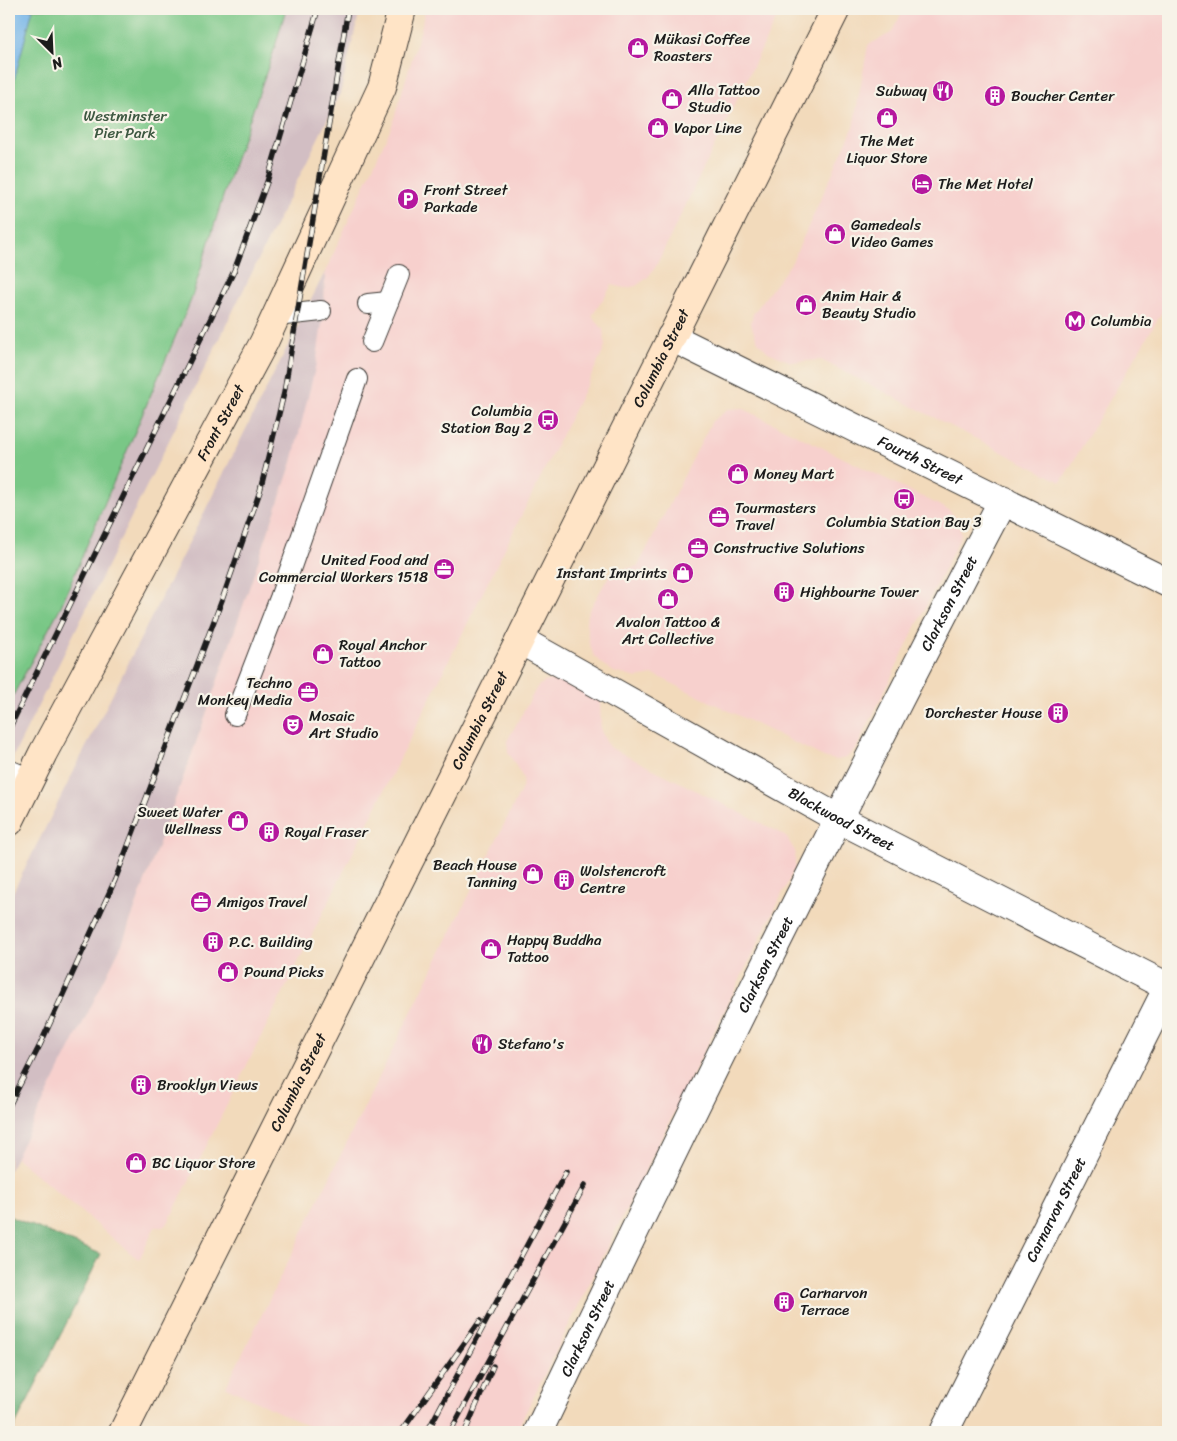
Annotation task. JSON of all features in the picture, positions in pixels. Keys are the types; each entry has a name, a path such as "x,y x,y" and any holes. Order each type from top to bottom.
{"street":[{"name":"Front Street","path":"9,822 20,774 264,342 382,87 402,9"},
{"name":"Columbia Street","path":"123,1432 836,9"},
{"name":"Fourth Street","path":"671,337 1168,583"},
{"name":"Clarkson Street","path":"538,1432 682,1129 839,818 1003,500"},
{"name":"Blackwood Street","path":"520,640 839,818 1168,987"},
{"name":"Carnarvon Street","path":"944,1432 1168,987"}],"lane":[{"path":"372,342 399,275"},
{"path":"368,304 388,302"},
{"path":"276,316 321,311"},
{"path":"235,715 280,598 357,379"}],"shaded area":[{"path":"286,9 360,9 340,94 9,765 9,703 61,606 191,300 226,187 274,50"},
{"path":"425,9 781,9 655,268 647,278 636,286 625,288 612,285 592,316 603,329 605,346 602,354 168,1223 163,1227 155,1227 139,1260 15,1157 122,944 202,726 292,462 324,310 325,272 392,125 421,29"},
{"path":"904,9 1168,9 1168,302 1061,482 821,360 791,362 768,352 758,342 753,330 751,323 753,314 792,262 853,128 868,45 891,33"},
{"path":"325,272 324,310 316,364 292,462 202,726 122,944 9,1171 9,900"},
{"name":"Highbourne Tower","path":"742,408 949,510 960,522 961,535 857,747 846,758 837,760 826,758 659,677 652,675 637,678 614,672 594,656 589,643 586,623 587,614 610,574 614,571 638,566 712,421 729,409"},
{"path":"562,677 596,694 600,701 601,731 609,747 781,833 787,838 795,851 795,868 516,1432 320,1432 226,1387 522,788 523,778 508,752 507,741 537,687 544,682"}],"green space":[{"name":"Westminster Pier Park","path":"9,9 286,9 274,50 226,187 191,300 61,606 9,703"},
{"path":"9,1216 101,1254 12,1432 9,1432"}],"water":[{"path":"9,9 33,9 9,99"}],"railway":[{"path":"9,729 234,271 267,182 318,9"},
{"path":"9,1106 40,1045 115,880 222,600 260,491 284,393 348,9"},
{"path":"427,1432 566,1172"},
{"path":"450,1432 585,1185"},
{"path":"401,1432 480,1321"},
{"path":"465,1432 493,1366"}],"place":[{"name":"Mükasi Coffee Roasters","path":"638,48"},
{"name":"Subway","path":"943,91"},
{"name":"Boucher Center","path":"995,96"},
{"name":"Alla Tattoo Studio","path":"672,99"},
{"name":"The Met Liquor Store","path":"887,118"},
{"name":"Vapor Line","path":"658,128"},
{"name":"The Met Hotel","path":"922,184"},
{"name":"Front Street Parkade","path":"408,199"},
{"name":"Gamedeals Video Games","path":"835,234"},
{"name":"Anim Hair & Beauty Studio","path":"806,305"},
{"name":"Columbia","path":"1075,321"},
{"name":"Columbia Station Bay 2","path":"548,420"},
{"name":"Money Mart","path":"738,474"},
{"name":"Columbia Station Bay 3","path":"904,499"},
{"name":"Tourmasters Travel","path":"719,517"},
{"name":"Constructive Solutions","path":"698,548"},
{"name":"United Food and Commercial Workers 1518","path":"444,569"},
{"name":"Instant Imprints","path":"683,573"},
{"name":"Highbourne Tower","path":"784,592"},
{"name":"Avalon Tattoo & Art Collective","path":"668,599"},
{"name":"Royal Anchor Tattoo","path":"323,654"},
{"name":"Techno Monkey Media","path":"308,692"},
{"name":"Dorchester House","path":"1058,713"},
{"name":"Mosaic Art Studio","path":"293,725"},
{"name":"Sweet Water Wellness","path":"238,821"},
{"name":"Royal Fraser","path":"269,832"},
{"name":"Beach House Tanning","path":"533,874"},
{"name":"Wolstencroft Centre","path":"564,880"},
{"name":"Amigos Travel","path":"201,902"},
{"name":"P.C. Building","path":"213,942"},
{"name":"Happy Buddha Tattoo","path":"491,949"},
{"name":"Pound Picks","path":"228,972"},
{"name":"Stefano's","path":"482,1044"},
{"name":"Brooklyn Views","path":"141,1085"},
{"name":"BC Liquor Store","path":"136,1163"},
{"name":"Carnarvon Terrace","path":"784,1302"}]}
